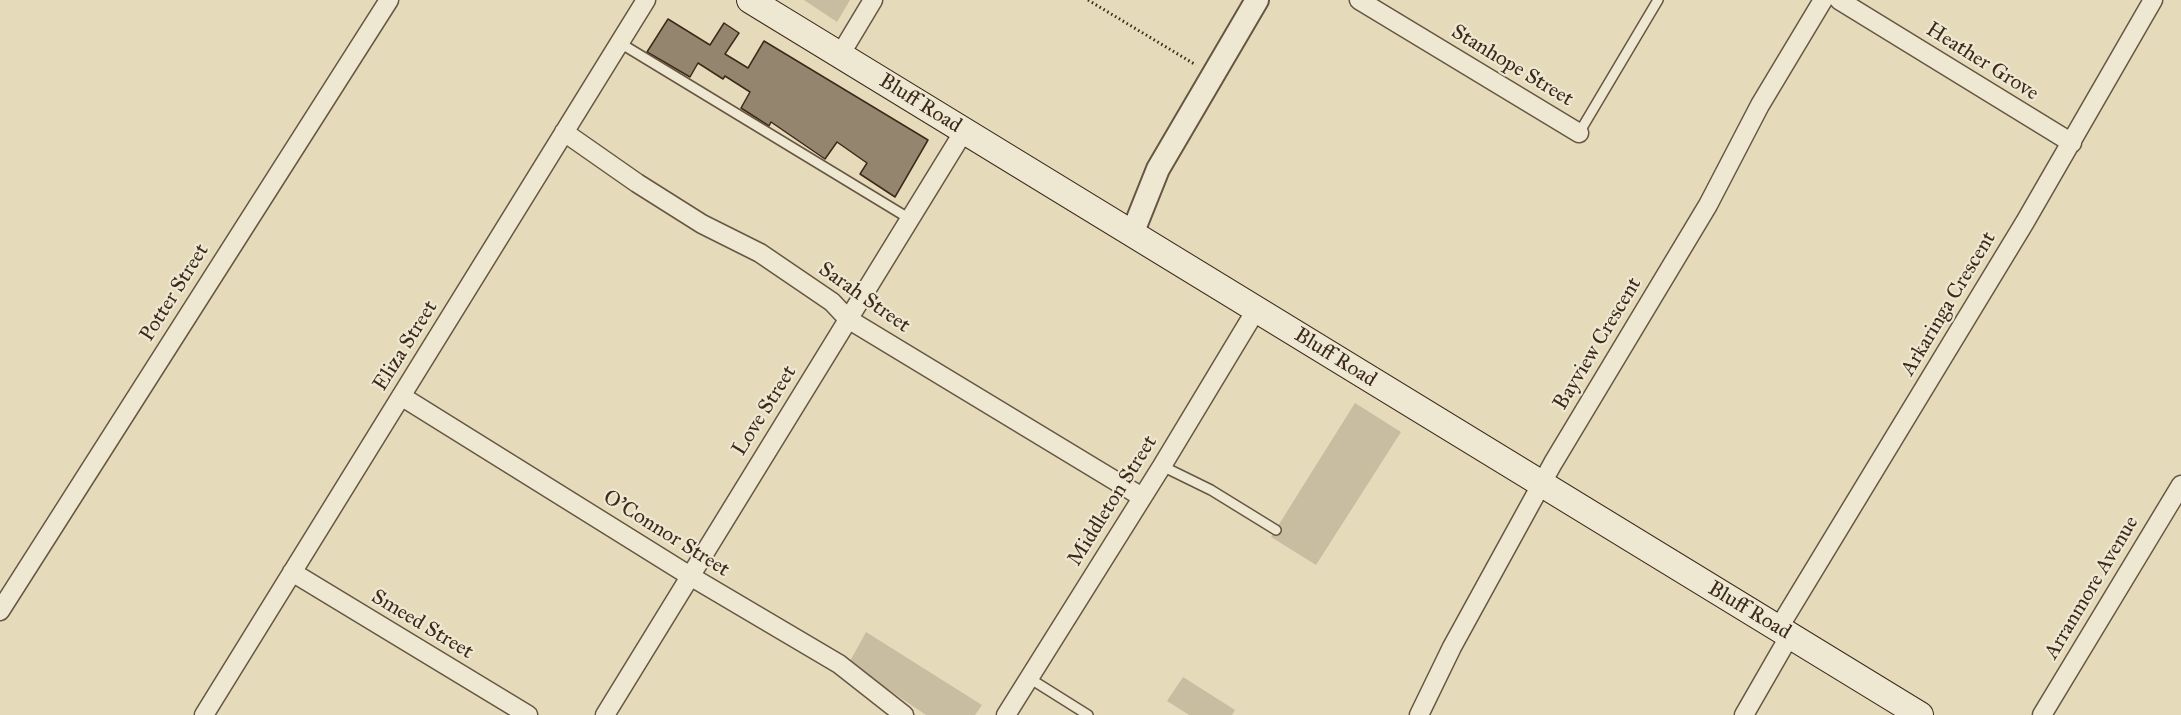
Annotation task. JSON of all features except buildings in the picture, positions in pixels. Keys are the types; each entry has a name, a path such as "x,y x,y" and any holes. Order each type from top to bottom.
{"main road":[{"name":"Bluff Road","path":"750,0 1920,715"}],"street":[{"name":"Potter Street","path":"0,611 389,0"},
{"name":"Eliza Street","path":"204,715 646,0"},
{"path":"840,55 873,0"},
{"path":"1123,229 1257,0"},
{"name":"Stanhope Street","path":"1359,0 1580,134"},
{"name":"Bayview Crescent","path":"1419,715 1452,646 1542,484 1708,205 1760,105 1823,0"},
{"name":"Heather Grove","path":"1839,0 2072,142"},
{"name":"Arkaringa Crescent","path":"1744,715 1784,632 2153,0"},
{"name":"Sarah Street","path":"564,132 637,183 702,224 760,253 832,303 848,319 1142,497"},
{"name":"Love Street","path":"605,715 964,132"},
{"name":"Middleton Street","path":"1006,715 1162,466 1256,310"},
{"name":"O'Connor Street","path":"401,396 690,576 839,664 904,715"},
{"name":"Arranmore Avenue","path":"2042,715 2181,485"},
{"name":"Smeed Street","path":"292,572 528,715"}],"lane":[{"path":"1580,134 1658,0"},
{"path":"620,43 910,219"},
{"path":"1162,466 1211,490 1276,530"},
{"path":"1029,678 1088,715"}],"path":[{"path":"1088,0 1213,75"}],"shaded area":[{"path":"804,0 850,0 837,22"},
{"path":"1355,403 1401,432 1316,565 1271,537"},
{"path":"866,632 982,705 975,715 926,715 849,663"},
{"path":"1183,677 1235,710 1232,715 1189,715 1167,701"}]}
